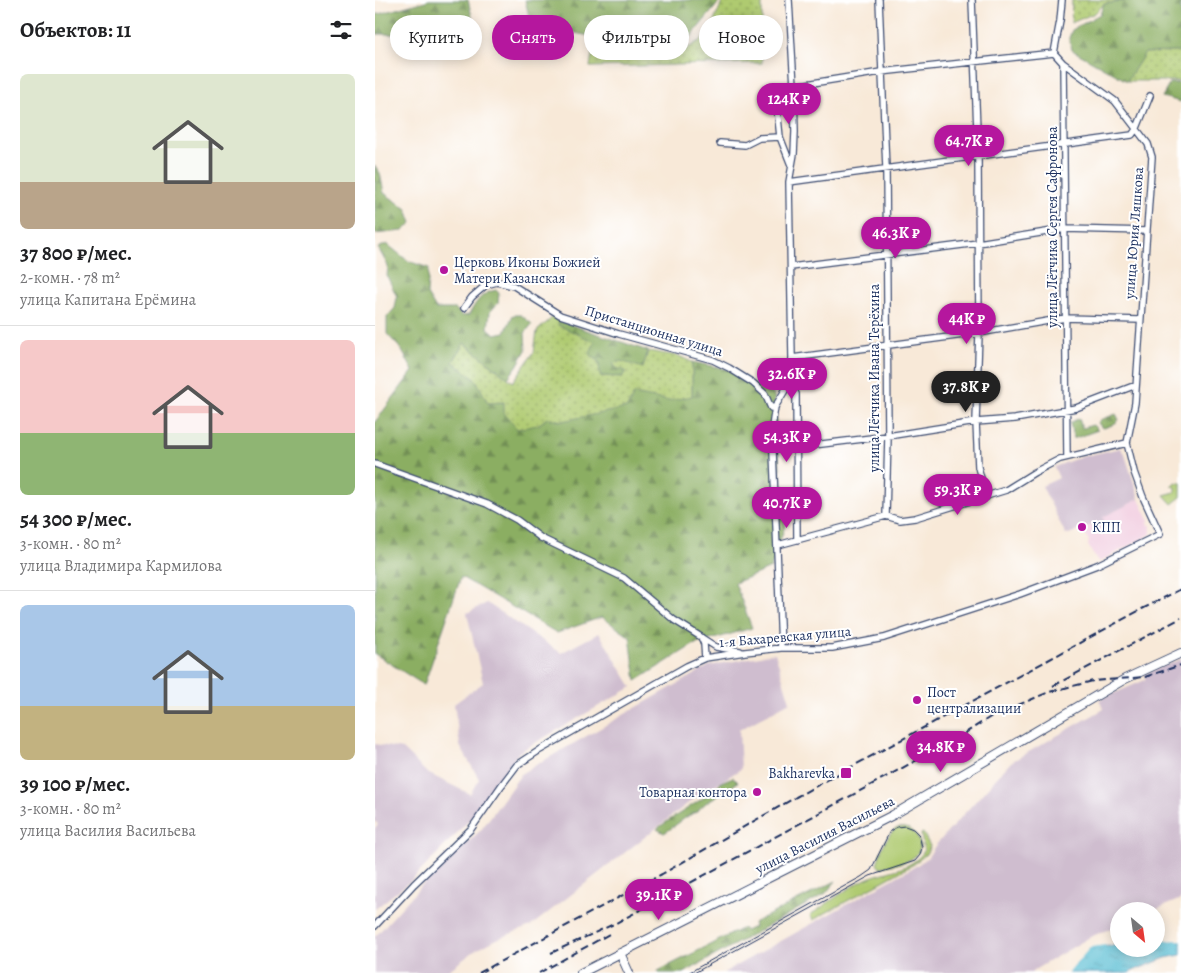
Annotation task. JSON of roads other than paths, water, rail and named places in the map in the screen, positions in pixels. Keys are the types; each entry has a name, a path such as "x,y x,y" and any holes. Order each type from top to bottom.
{"main road":[{"name":"улица Василия Васильева","path":"581,973 893,815 1125,679 1181,653"},
{"path":"620,953 629,973"}],"street":[{"path":"789,0 794,86 794,147 789,182 791,382 796,394 797,540"},
{"name":"улица Лётчика Ивана Терёхина","path":"879,0 886,168 888,436 886,516"},
{"path":"972,0 978,156 979,333 976,422 978,467 986,496"},
{"path":"1054,53 1062,0"},
{"path":"791,165 780,137 775,88 881,72 1054,53"},
{"path":"1054,53 1063,63"},
{"name":"улица Юрия Ляшкова","path":"1063,63 1109,95 1122,108 1149,144 1152,157 1134,414 1127,443"},
{"name":"улица Лётчика Сергея Сафронова","path":"1063,63 1067,457"},
{"path":"789,182 1132,135 1137,128 1150,96"},
{"path":"720,143 745,145 759,138 780,137"},
{"path":"791,268 978,243 1065,229 1147,231"},
{"name":"Пристанционная улица","path":"464,308 472,297 486,285 497,282 514,286 561,315 636,339 713,360 753,383 765,394 771,408 775,407"},
{"path":"792,358 979,333 1065,318 1140,320"},
{"path":"781,648 772,427 775,407 791,382"},
{"path":"797,447 888,436 976,422 1015,419 1066,410 1085,405 1136,385"},
{"path":"778,545 886,516 895,520 911,519 1011,488 1042,467 1067,457 1127,443"},
{"name":"1-я Бахаревская улица","path":"375,926 414,884 471,829 517,765 687,666 705,658 781,648 832,648 901,633 1020,594 1097,565 1160,534 1133,472 1127,443"},
{"path":"375,464 487,504 517,520 541,538 624,578 674,620 716,647 745,652"},
{"path":"701,637 704,644 705,658"}],"water":[{"path":"1181,941 1181,955 1165,958 1165,942"},
{"path":"1110,946 1110,958 1165,958 1128,973 1069,973 1091,948"}],"waterway":[{"path":"1165,942 1181,941"},
{"path":"1069,973 1091,948 1105,946"}],"tram line":[{"path":"688,973 871,870 890,831 897,827 905,826 913,829 919,835 922,847 920,855 915,861 870,876 694,973"}],"railway":[{"path":"479,973 662,874 796,797 1181,589"},
{"path":"1053,686 1181,618"},
{"path":"551,953 616,923 954,740 992,716 1049,692 1093,681 1145,677 1181,665"},
{"path":"539,973 611,933"}],"place":[{"name":"Церковь Иконы Божией Матери Казанская","path":"444,270"},
{"name":"КПП","path":"1082,527"},
{"name":"Пост централизации","path":"917,700"},
{"name":"Bakharevka","path":"846,773"},
{"name":"Товарная контора","path":"757,792"}]}
